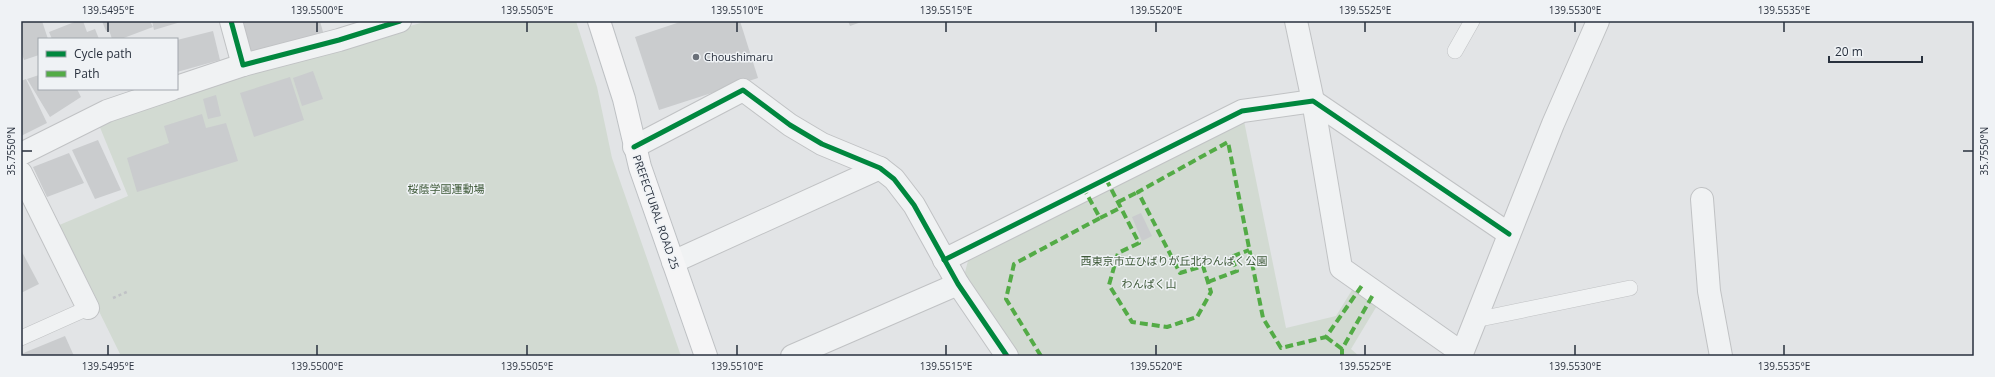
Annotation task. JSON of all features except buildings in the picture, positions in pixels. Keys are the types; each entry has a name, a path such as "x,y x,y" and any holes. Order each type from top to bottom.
{"main road":[{"name":"PREFECTURAL ROAD 25","path":"599,21 624,99 634,148 706,356"}],"street":[{"path":"232,21 243,65"},
{"path":"178,87 243,65 339,40 400,21"},
{"path":"1296,21 1313,101 1341,268 1462,355 1553,124 1598,21"},
{"path":"21,154 107,112 169,90"},
{"path":"634,148 743,90 803,133 822,144 880,168 894,179 914,205 958,284 1007,356"},
{"path":"944,260 1242,111 1313,101 1509,234"},
{"path":"673,262 880,168"},
{"path":"21,173 88,308"},
{"path":"1702,199 1709,292 1721,356"},
{"path":"792,356 958,284"}],"lane":[{"path":"1455,51 1472,21"},
{"path":"1475,320 1630,288"},
{"path":"21,338 88,308"}],"green space":[{"name":"桜蔭学園運動場","path":"428,21 576,21 597,87 612,158 681,356 121,356 57,226 128,196 99,125 247,71"},
{"name":"西東京市立ひばりが丘北わんぱく公園","path":"1244,121 1286,328 1336,316 1352,290 1378,304 1351,349 1359,356 1020,356 964,276 969,257"}],"marked path":[{"path":"1106,179 1139,243 1118,253 1109,285 1132,322 1167,327 1197,317 1211,292 1203,266 1180,273 1138,192 1228,142 1263,318 1281,348 1326,337 1363,284"},
{"path":"1041,356 1006,299 1014,264 1100,218 1084,189"},
{"path":"1118,202 1138,192"},
{"path":"1100,218 1120,208"},
{"path":"1208,282 1237,271 1231,257 1249,250"},
{"path":"1342,356 1342,349 1374,293"},
{"path":"1326,337 1342,349"}],"cycle path":[{"path":"231,21 243,65 339,40 400,21"},
{"path":"634,147 743,90 790,125 822,144 880,168 894,179 914,205 958,284 1007,356"},
{"path":"944,260 1242,111 1313,101 1509,234"}],"place":[{"name":"Choushimaru","path":"696,57"}],"park label":[{"name":"わんぱく山","path":"1149,284"}]}
